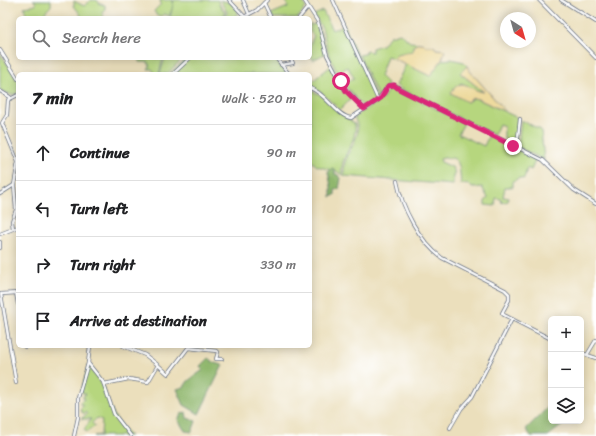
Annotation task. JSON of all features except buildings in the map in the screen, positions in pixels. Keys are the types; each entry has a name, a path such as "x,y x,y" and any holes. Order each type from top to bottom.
{"street":[{"path":"228,0 242,16"},
{"path":"243,0 250,14"},
{"path":"247,16 267,0"},
{"path":"304,0 318,22 327,55 344,88 364,109"},
{"path":"333,0 378,100"},
{"path":"539,0 596,58"},
{"path":"561,0 596,22"},
{"path":"264,3 271,16"},
{"path":"301,16 308,7"},
{"path":"0,50 16,76"},
{"path":"175,72 188,60"},
{"path":"277,60 287,72"},
{"path":"281,65 293,63 291,60"},
{"path":"312,89 318,91 351,118 378,100 388,86 394,85 399,89 517,147 548,164 574,190 596,204"},
{"path":"0,91 10,97 16,96"},
{"path":"10,97 7,103 7,115 2,123 16,157"},
{"path":"517,147 520,119"},
{"path":"16,174 14,186 16,201"},
{"path":"397,181 407,215 435,252 442,258 510,294 509,300 502,313 548,337"},
{"path":"0,194 14,186"},
{"path":"13,229 12,221 16,213"},
{"path":"0,234 16,228"},
{"path":"0,242 0,248"},
{"path":"16,293 1,294 16,384"},
{"path":"450,428 461,409 472,397 512,319"},
{"path":"587,355 596,340"},
{"path":"74,436 78,417 78,398 88,363 90,348"},
{"path":"128,348 145,355 168,374 188,348 217,351 216,359 222,359"},
{"path":"584,354 596,358"},
{"path":"88,363 104,384 114,414 131,436"},
{"path":"104,384 129,379 148,382 158,366"}],"green space":[{"path":"33,0 51,0 51,6 45,12 46,16 26,16 24,7 36,5 35,1"},
{"path":"91,0 97,0 100,4 105,5 105,9 102,12 103,16 80,16 74,6 74,1 84,6"},
{"path":"160,0 173,0 173,8 169,16 164,14 162,16 157,16 154,11 161,4"},
{"path":"174,0 218,0 225,12 224,16 170,16"},
{"path":"220,0 231,3 238,11 236,16 225,16 227,12"},
{"path":"285,0 302,0 306,7 299,16 272,16 271,14 288,7"},
{"path":"323,11 332,30 344,25 377,100 364,108 343,83 354,78 348,67 337,72 329,56 322,28 314,15"},
{"path":"317,23 326,53 313,60 312,40 314,36 312,34 312,25"},
{"path":"400,33 410,42 419,43 413,46 413,52 397,54 393,58 387,56 380,76 388,84 379,99 359,55 365,54 366,51 372,52 372,48 382,45 390,36"},
{"path":"0,53 16,78 16,94 12,95 0,90"},
{"path":"451,59 464,62 467,66 460,73 484,92 475,90 461,83 457,86 467,102 473,98 478,99 518,118 515,146 504,139 504,126 499,124 494,135 401,89 396,85 406,64 430,76 442,60"},
{"path":"139,60 162,60 160,72 154,72 152,69 148,69 150,66 148,62 139,62"},
{"path":"164,60 181,60 169,72 161,72"},
{"path":"185,60 277,60 286,72 172,72"},
{"path":"331,66 343,87 352,98 340,110 322,93 312,88 312,81"},
{"path":"391,86 464,123 458,134 484,146 489,135 536,159 531,170 527,168 524,179 519,178 513,181 513,187 505,187 503,197 509,198 508,201 502,203 501,199 496,198 495,206 485,205 485,201 488,198 482,187 472,188 470,185 461,184 458,163 452,158 440,159 441,162 452,167 455,173 453,176 453,185 344,176 345,162 358,130 355,119 356,116 382,99"},
{"path":"312,91 321,95 329,104 355,124 354,137 343,162 342,175 332,168 331,170 317,166 312,162"},
{"path":"521,120 541,130 544,160 518,147"},
{"path":"332,168 335,170 335,174 341,178 339,189 335,190 335,195 331,197 331,186 328,172"},
{"path":"208,358 214,363 223,365 199,414 184,405 177,389 184,387 188,381 203,370 200,366"},
{"path":"88,366 101,383 116,420 130,436 94,436 101,435 102,420 97,418 92,423 95,426 87,432 84,430 91,419 81,419 87,414 85,412 84,414 80,410 83,405 79,403 84,399 83,396 86,394 81,392"},
{"path":"548,407 548,424 564,424 548,436 531,436 526,429"},
{"path":"186,412 187,418 196,421 192,432 185,431 178,420 181,414"}],"sand":[{"path":"423,43 425,46 434,46 436,49 445,50 442,60 430,76 393,58 397,54 413,51 413,46"},
{"path":"467,66 506,112 478,99 473,98 467,102 451,93 455,87 463,84 484,92 460,73"}],"route":[{"path":"341,81 346,91 364,109 381,98 388,86 394,85 399,89 513,146"}]}
